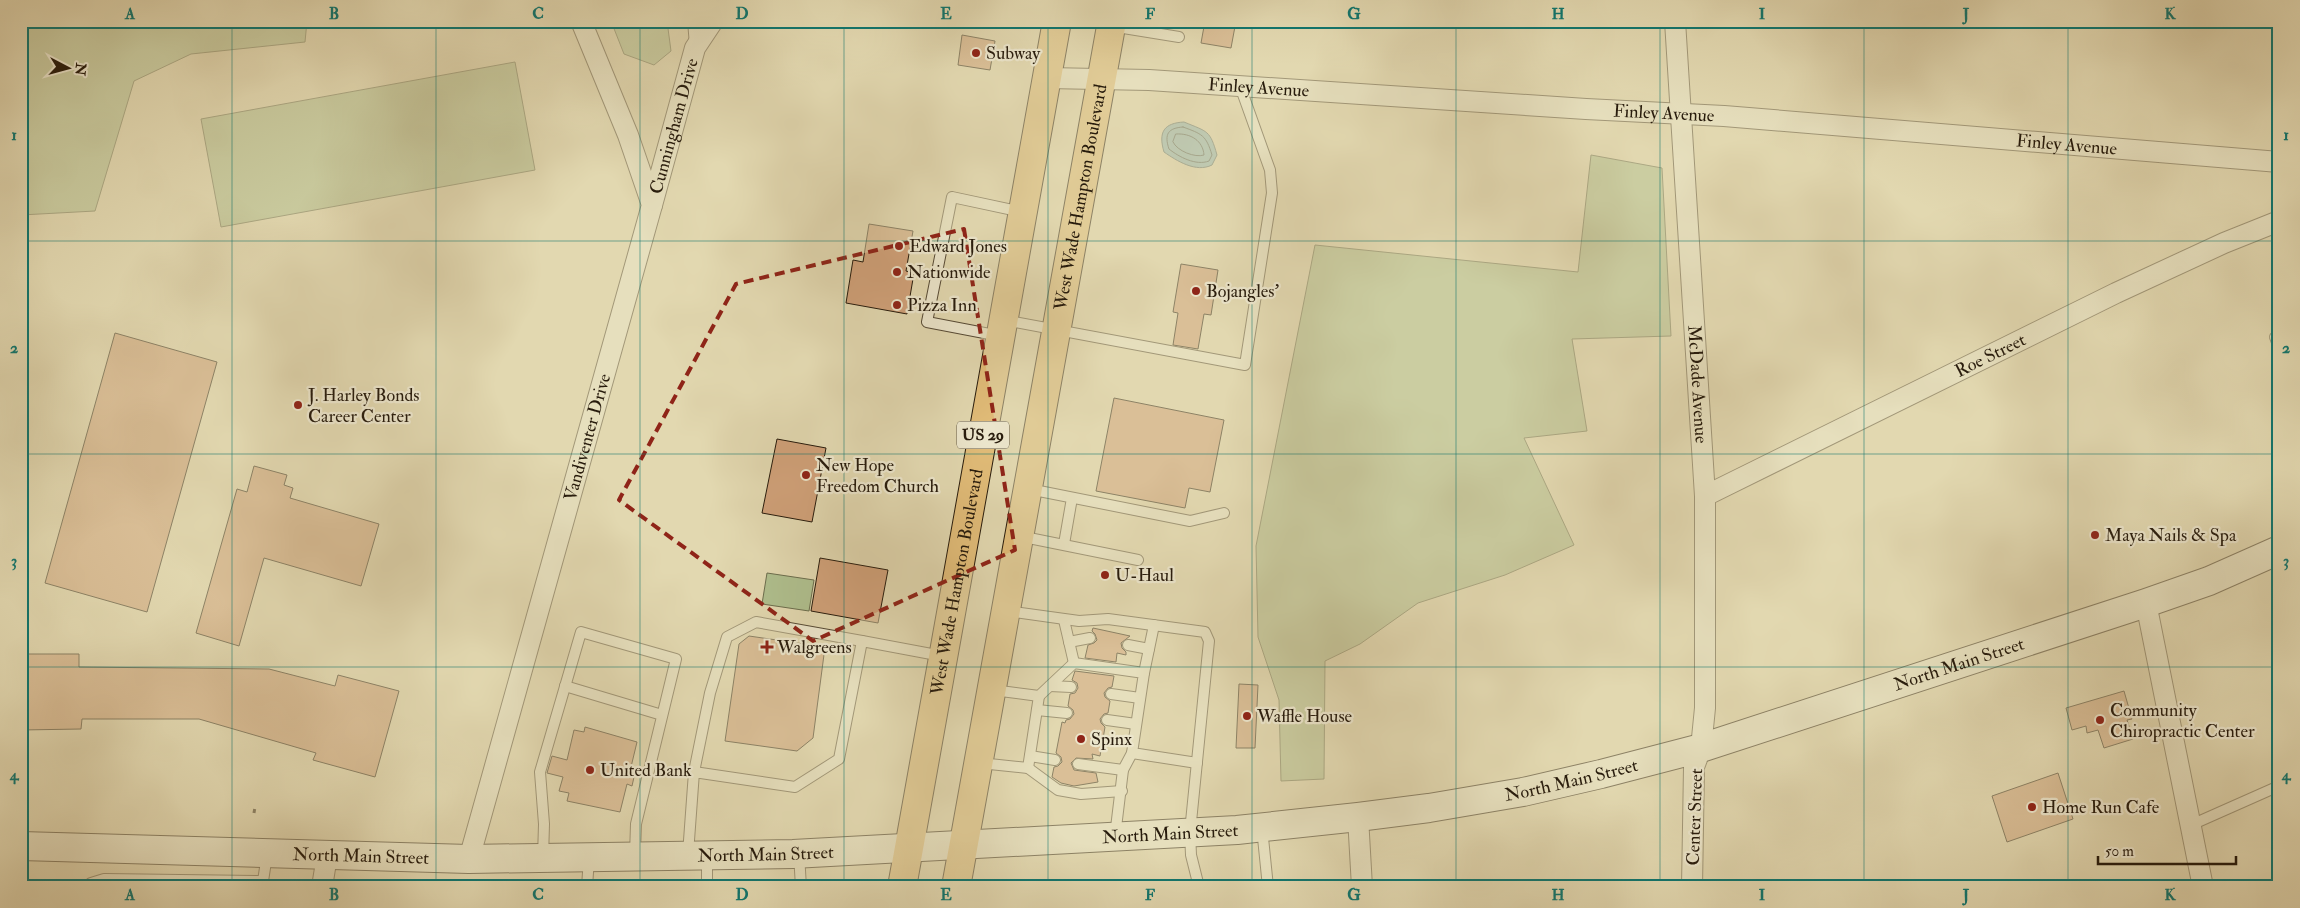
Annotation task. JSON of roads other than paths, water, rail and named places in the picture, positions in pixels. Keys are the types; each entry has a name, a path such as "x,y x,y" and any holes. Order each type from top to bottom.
{"main road":[{"name":"West Wade Hampton Boulevard","path":"909,848 1057,21"},
{"name":"West Wade Hampton Boulevard","path":"964,845 1111,24"},
{"name":"North Main Street","path":"21,846 469,859 799,854 1262,827 1429,808 1523,792 1701,748 2146,603 2209,581 2279,550"},
{"name":"US 29","path":"956,887 964,845"},
{"name":"US 29","path":"902,887 909,848"}],"street":[{"path":"581,21 628,135 652,205"},
{"name":"Cunningham Drive","path":"652,205 695,48 713,21"},
{"name":"McDade Avenue","path":"1674,21 1704,496 1705,708 1701,748"},
{"name":"Finley Avenue","path":"1047,78 1240,86 1724,116 2279,162"},
{"name":"Vandiventer Drive","path":"469,859 652,205"},
{"name":"Roe Street","path":"1704,496 2116,293 2224,243 2279,221"},
{"path":"2146,603 2203,887"},
{"name":"Center Street","path":"1692,887 1694,767 1701,748"},
{"path":"1358,817 1362,887"},
{"path":"322,887 327,856"}],"lane":[{"path":"693,21 695,48"},
{"path":"1111,24 1180,37"},
{"path":"1023,212 952,198 926,322 1056,330 1245,365 1272,193 1270,170 1240,86"},
{"path":"2279,336 2275,337 2279,348"},
{"path":"1028,489 1190,521 1224,513"},
{"path":"1064,544 1072,498"},
{"path":"1019,536 1138,560"},
{"path":"1006,611 1064,620 1108,619 1205,632 1209,641 1190,832 1192,855 1199,887"},
{"path":"1064,620 1074,663"},
{"path":"707,887 697,855 694,772 710,692 727,637 756,622 862,640 943,657"},
{"path":"1115,837 1123,770 1132,752 1144,673 1154,626"},
{"path":"543,858 544,824 540,772 581,632 676,659 636,824 635,856"},
{"path":"1069,642 1090,638"},
{"path":"694,772 795,787 839,759 862,640"},
{"path":"1128,645 1149,649"},
{"path":"1074,663 1144,673"},
{"path":"1028,768 1039,696 1074,663"},
{"path":"565,686 662,714"},
{"path":"1050,686 1071,688"},
{"path":"992,690 1039,696"},
{"path":"1111,694 1140,698"},
{"path":"1037,710 1067,713"},
{"path":"1107,720 1136,724"},
{"path":"1132,752 1197,763"},
{"path":"1030,756 1055,760"},
{"path":"979,762 1028,768 1058,790 1081,794 1122,791"},
{"path":"1078,764 1123,770"},
{"path":"2191,825 2279,786"},
{"path":"1262,827 1268,887"},
{"path":"91,885 104,879 263,884 267,854"},
{"path":"799,854 801,887"},
{"path":"587,887 588,857"}],"water":[{"path":"1184,122 1203,130 1210,136 1217,155 1212,165 1200,168 1193,167 1164,152 1162,134 1164,130 1172,124"}],"place":[{"name":"Subway","path":"976,53"},
{"name":"Edward Jones","path":"899,246"},
{"name":"Nationwide","path":"897,272"},
{"name":"Bojangles'","path":"1196,291"},
{"name":"Pizza Inn","path":"897,305"},
{"name":"J. Harley Bonds Career Center","path":"298,405"},
{"name":"New Hope Freedom Church","path":"806,475"},
{"name":"Maya Nails & Spa","path":"2095,535"},
{"name":"U-Haul","path":"1105,575"},
{"name":"Walgreens","path":"767,647"},
{"name":"Waffle House","path":"1247,716"},
{"name":"Community Chiropractic Center","path":"2100,720"},
{"name":"Spinx","path":"1081,739"},
{"name":"United Bank","path":"590,770"},
{"name":"Home Run Cafe","path":"2032,807"}]}
